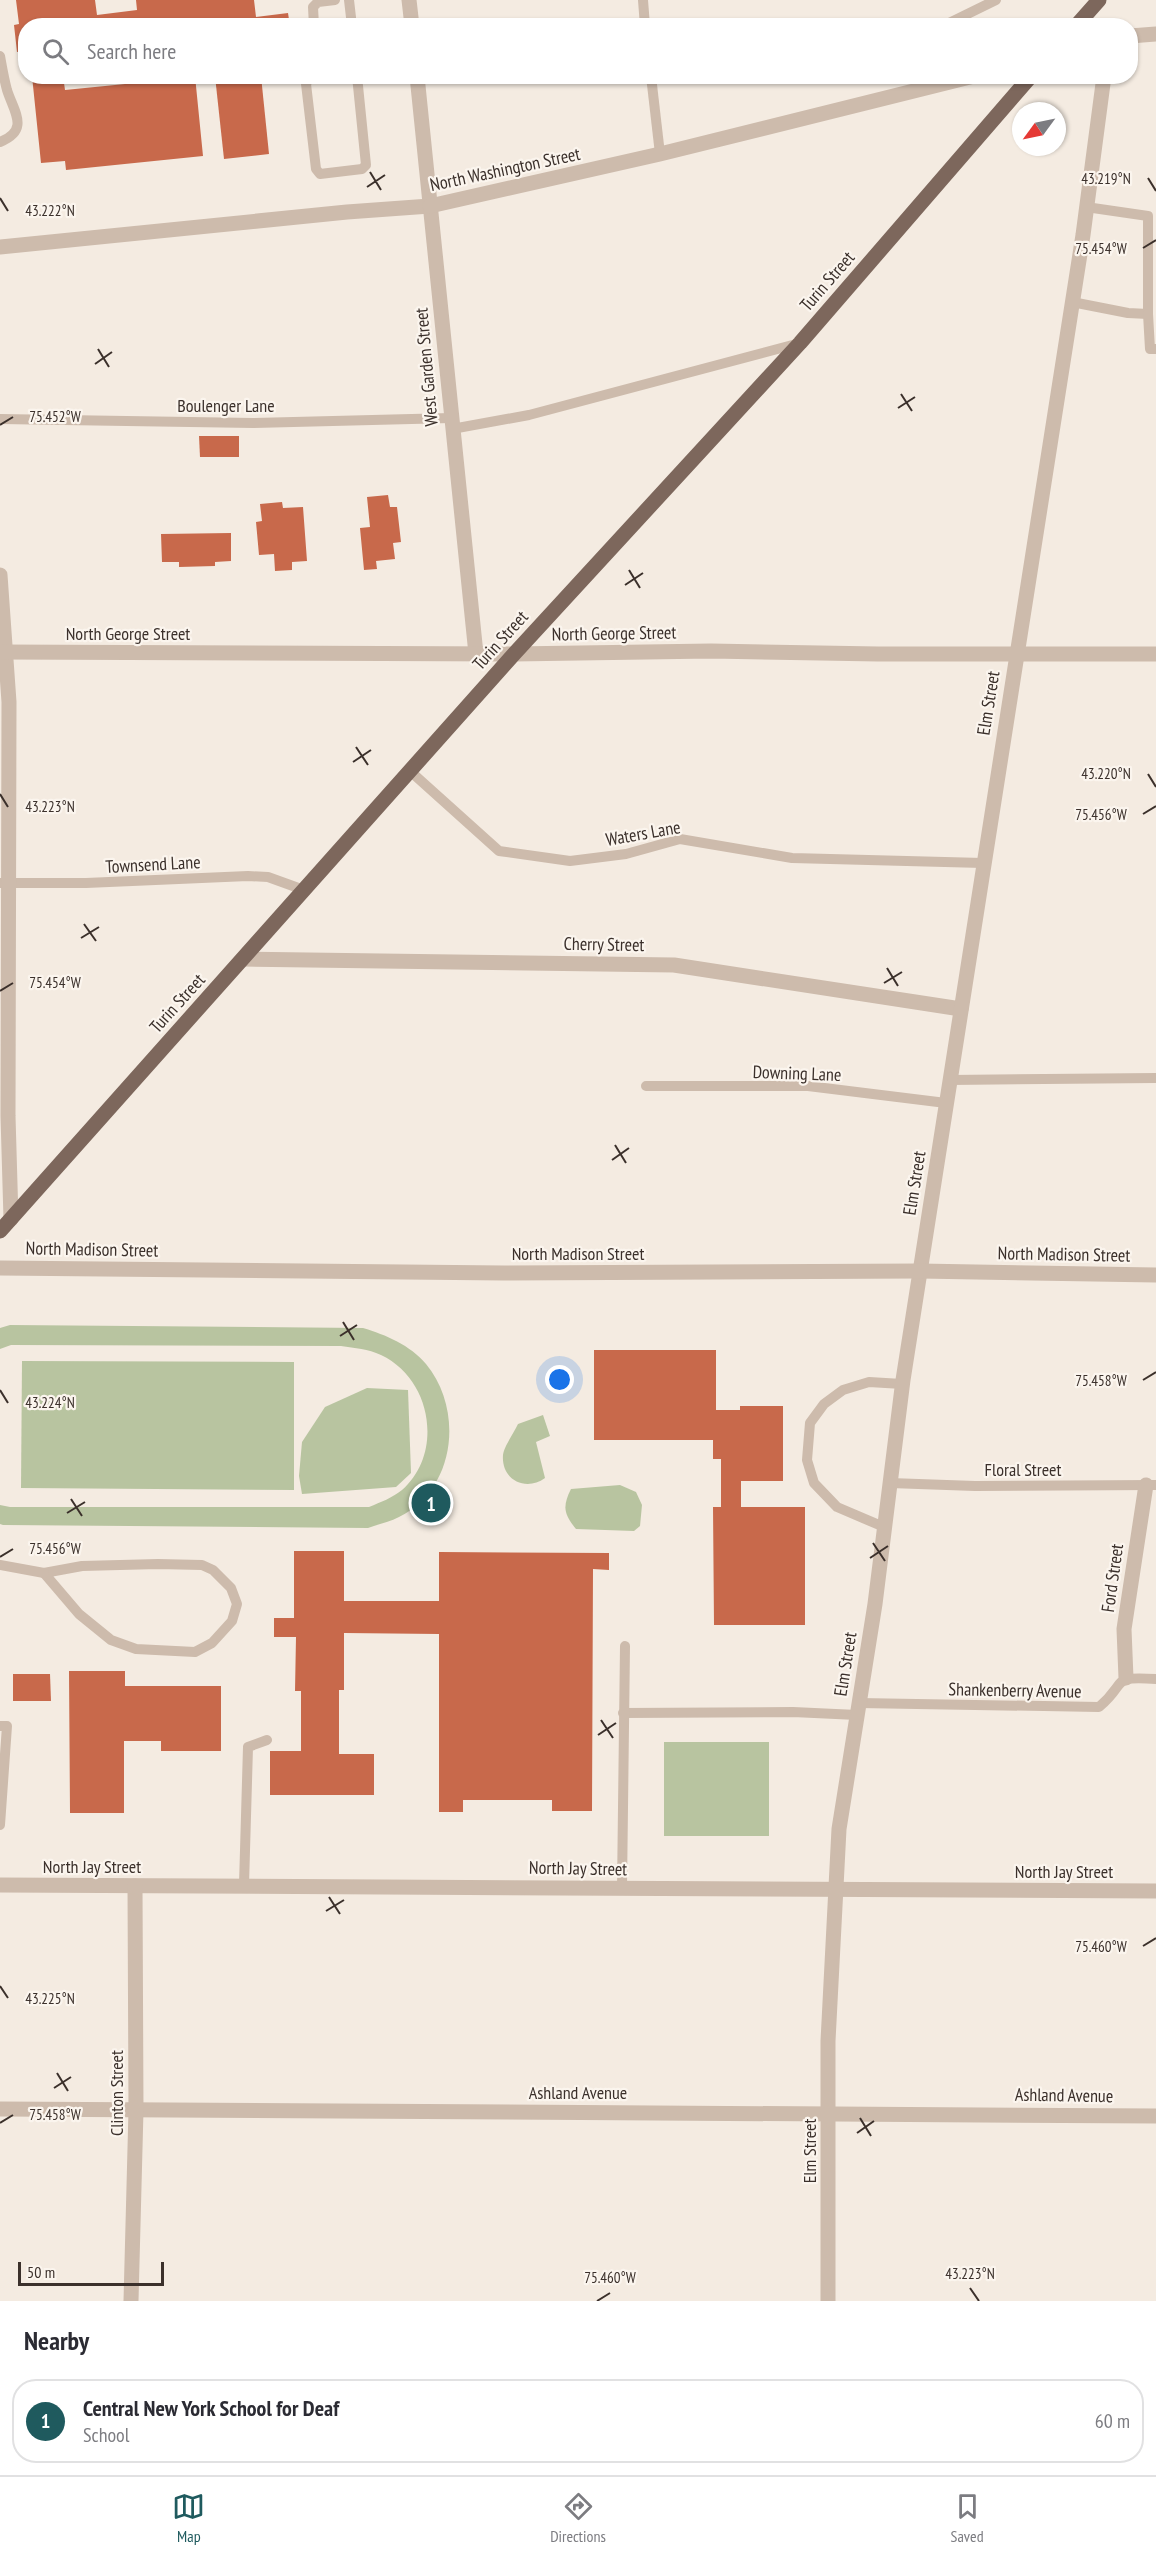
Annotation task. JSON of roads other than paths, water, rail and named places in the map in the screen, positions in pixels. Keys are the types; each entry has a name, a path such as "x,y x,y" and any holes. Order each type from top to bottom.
{"main road":[{"path":"1083,18 1099,0"},
{"name":"Turin Street","path":"0,1231 514,654 800,343 1024,84"}],"street":[{"path":"409,0 411,18"},
{"path":"1138,35 1156,34"},
{"name":"West Garden Street","path":"418,84 476,654"},
{"name":"North Washington Street","path":"0,247 347,212 430,206 660,154 926,84"},
{"name":"Elm Street","path":"828,2301 828,2112 834,1890 839,1829 884,1527 902,1384 1072,302 1103,84"},
{"path":"0,575 3,652 9,702 4,883 5,1034 11,1219"},
{"name":"North George Street","path":"3,652 514,654 711,651 1156,654"},
{"name":"Cherry Street","path":"243,959 674,965 961,1009"},
{"name":"North Madison Street","path":"0,1268 504,1273 920,1271 1156,1275"},
{"name":"Ford Street","path":"1126,1678 1124,1629 1151,1485"},
{"name":"North Jay Street","path":"0,1885 1156,1891"},
{"name":"Clinton Street","path":"131,2301 136,2110 135,1886"},
{"name":"Ashland Avenue","path":"0,2109 828,2112 1156,2116"}],"lane":[{"path":"314,18 313,7 318,2 335,0"},
{"path":"349,0 351,18"},
{"path":"643,0 644,18"},
{"path":"959,18 996,0"},
{"path":"0,56 7,89 18,116 17,129 11,138 0,142"},
{"path":"306,84 316,169 320,174 362,169 366,165 358,84"},
{"path":"652,84 660,154"},
{"path":"1086,207 1148,216 1152,286 1148,314 1150,349 1156,349"},
{"path":"1072,302 1128,313 1148,314"},
{"name":"Boulenger Lane","path":"0,420 451,424 529,415 800,343"},
{"name":"Waters Lane","path":"410,771 499,851 570,861 626,854 680,839 792,858 983,863"},
{"name":"Townsend Lane","path":"4,883 86,883 248,876 268,878 304,890"},
{"path":"950,1080 1156,1078"},
{"name":"Downing Lane","path":"646,1086 808,1086 946,1103"},
{"path":"884,1527 837,1507 814,1483 807,1460 810,1423 824,1404 843,1390 869,1382 902,1384"},
{"name":"Floral Street","path":"890,1483 975,1486 1151,1485"},
{"path":"0,1565 44,1573 82,1566 202,1565 213,1569 231,1588 237,1604 232,1621 224,1633 195,1652 136,1649 111,1640 79,1614 44,1573"},
{"path":"622,1888 625,1646"},
{"path":"1126,1678 1156,1679"},
{"name":"Shankenberry Avenue","path":"623,1713 1099,1707 1108,1700 1118,1682 1126,1678"},
{"path":"0,1726 7,1726 0,1825"},
{"path":"244,1885 248,1747 267,1740"}],"place":[{"name":"Central New York School for Deaf","path":"431,1503"}]}
